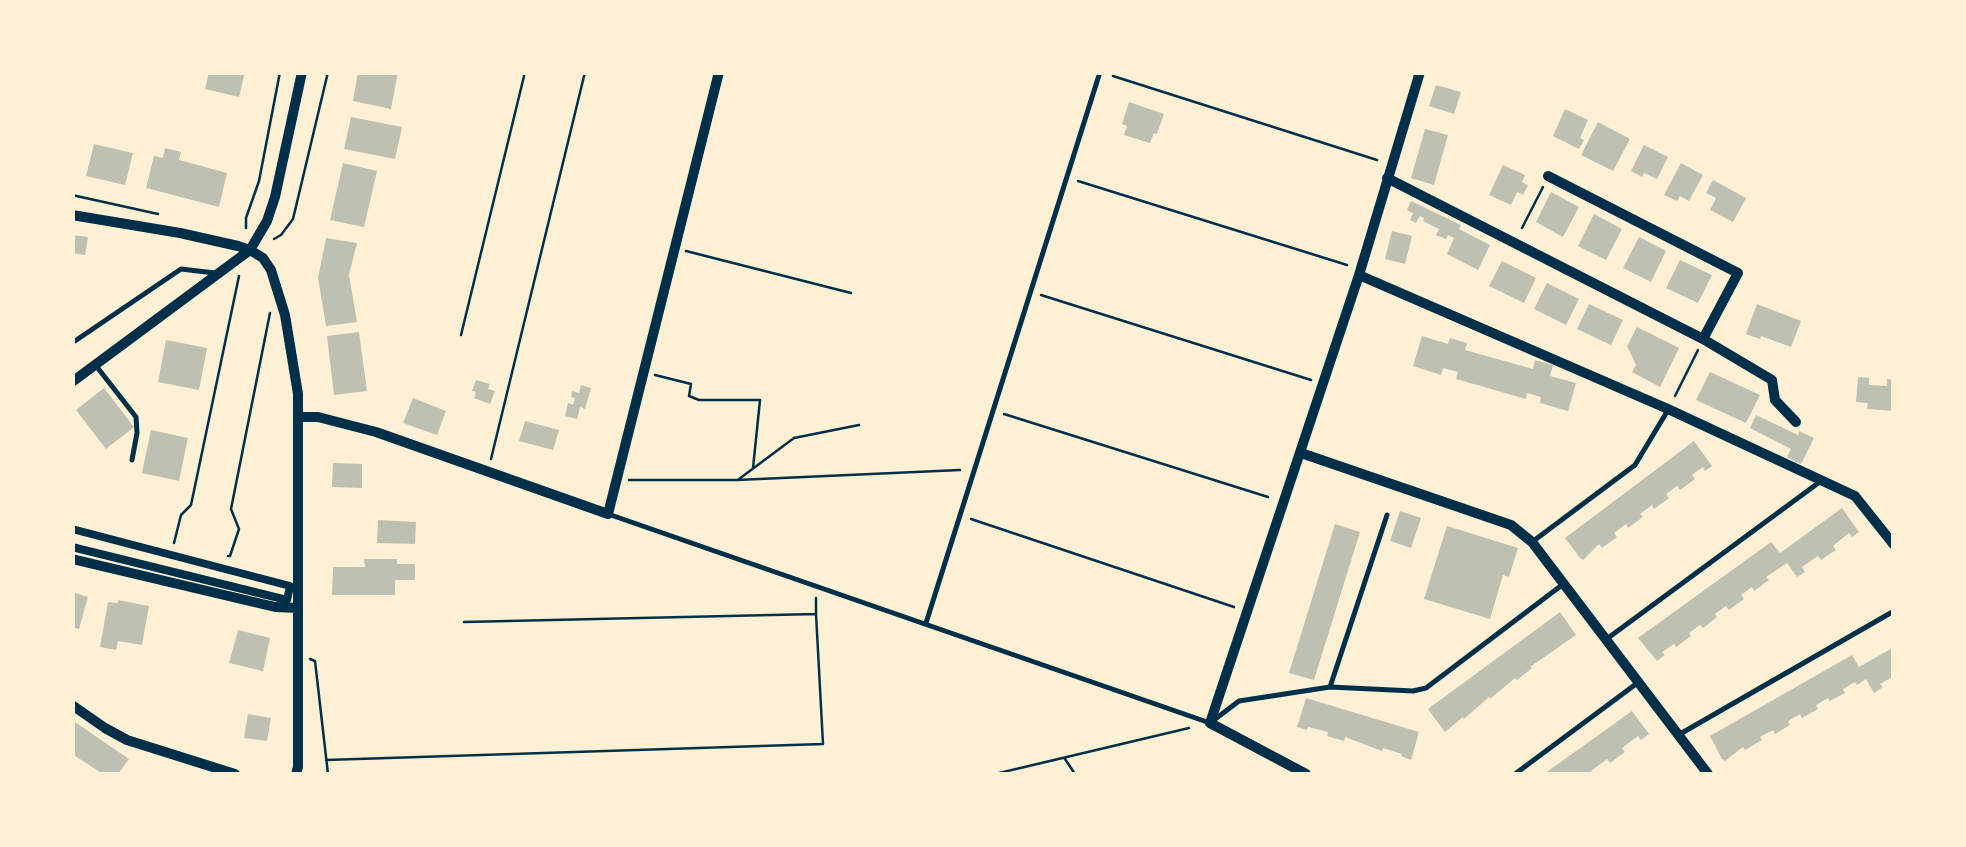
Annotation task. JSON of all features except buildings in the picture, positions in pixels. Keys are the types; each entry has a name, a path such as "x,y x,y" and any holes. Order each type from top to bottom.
{"street":[{"path":"72,382 246,252 267,222 275,197 302,72"},
{"path":"299,417 318,417 376,432 608,514 720,72"},
{"path":"1306,774 1210,722 1360,272 1420,72"},
{"path":"1548,176 1738,273 1703,340"},
{"path":"1387,178 1703,340 1772,380 1775,400 1796,422"},
{"path":"72,214 205,238 263,258 271,270 292,349 299,417 296,774"},
{"path":"1360,272 1855,496 1894,545"},
{"path":"1301,453 1510,525 1532,542 1708,774"},
{"path":"72,529 290,586 289,594 287,600 72,547"},
{"path":"72,558 276,607 298,608"},
{"path":"72,704 127,740 235,774"}],"lane":[{"path":"926,623 1101,72"},
{"path":"72,343 181,269 218,273"},
{"path":"95,364 136,417 132,460"},
{"path":"1532,542 1635,465 1668,410"},
{"path":"1606,640 1823,480"},
{"path":"608,514 1210,722 1239,701 1330,687 1414,691 1426,688 1564,584"},
{"path":"1330,687 1387,514"},
{"path":"1678,735 1894,611"},
{"path":"1515,774 1639,682"}],"path":[{"path":"173,546 181,515 191,506 246,252 246,218 259,181 280,72"},
{"path":"246,252 282,236 293,219 328,72"},
{"path":"462,336 524,72"},
{"path":"488,470 585,72"},
{"path":"1101,72 1391,165"},
{"path":"1514,243 1548,176"},
{"path":"1066,177 1360,272"},
{"path":"675,248 851,293"},
{"path":"230,556 239,529 231,509 276,287"},
{"path":"1030,292 1323,384"},
{"path":"1668,410 1703,340"},
{"path":"644,372 691,384 688,396 699,400 760,400 753,468"},
{"path":"993,411 1284,502"},
{"path":"738,480 794,438 858,425"},
{"path":"617,480 738,480 975,469"},
{"path":"960,516 1247,612"},
{"path":"326,760 823,744 815,585"},
{"path":"464,622 816,614"},
{"path":"299,657 316,661 328,774"},
{"path":"995,774 1210,722"},
{"path":"1064,758 1075,774"}]}
